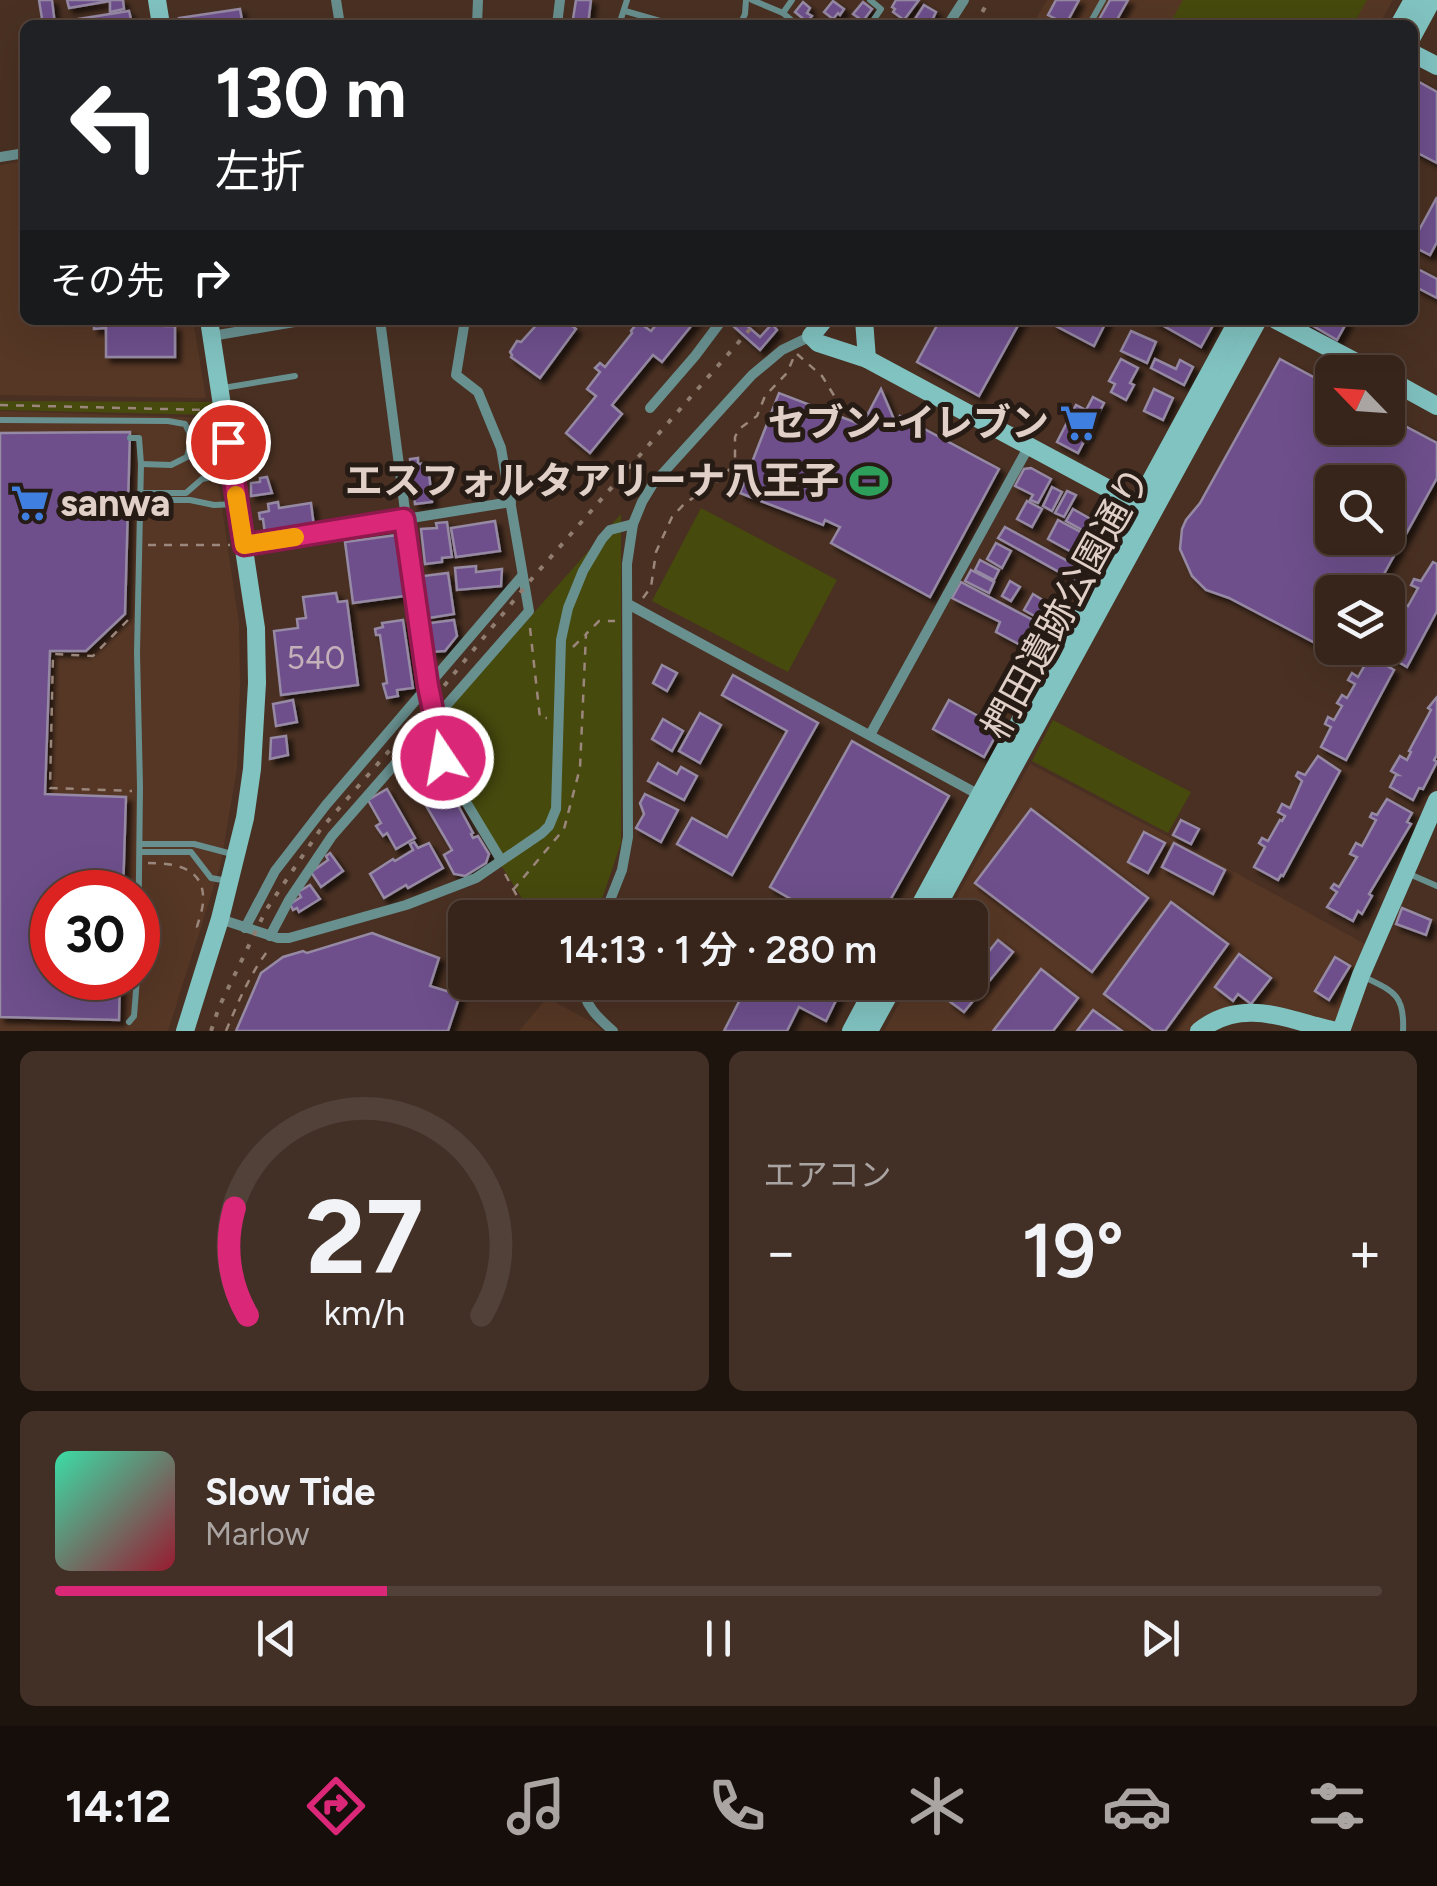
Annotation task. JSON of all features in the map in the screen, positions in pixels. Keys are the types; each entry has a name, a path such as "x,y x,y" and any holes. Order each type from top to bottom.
{"street":[{"path":"1418,25 1432,0"},
{"path":"185,1031 212,925 229,882 252,769 256,628 238,545 238,504 210,328 246,325"},
{"path":"381,325 428,686 443,758 501,860"},
{"path":"274,937 289,900 332,836 529,611 502,448 478,392 456,374 464,325"},
{"path":"650,408 718,325"},
{"path":"806,343 820,325"},
{"path":"865,325 866,359"},
{"name":"椚田遺跡公園通り","path":"940,900 987,799 1145,508 1236,325"},
{"name":"椚田遺跡公園通り","path":"1145,508 1255,325"},
{"path":"1285,325 1342,355"},
{"path":"610,900 622,870 628,836 628,553 633,524 654,484 752,375 782,350 818,343 866,359 1145,508"},
{"path":"1405,389 1437,406"},
{"path":"870,735 1029,446"},
{"path":"238,545 511,502"},
{"path":"212,925 288,938 406,905 476,878 542,833 556,809 561,640 568,608 591,556 610,530 633,524"},
{"path":"245,928 276,871 326,804 522,576"},
{"path":"628,604 987,799"},
{"name":"椚田遺跡公園通り","path":"923,900 987,799"},
{"path":"1199,1031 1223,1015 1250,1012 1338,1031 1405,873 1431,828 1437,800"},
{"path":"585,1000 613,1031"},
{"path":"851,1031 867,1000"},
{"path":"870,1031 886,1000"}],"lane":[{"path":"622,20 627,0"},
{"path":"749,0 791,20"},
{"path":"783,14 792,0"},
{"path":"870,0 881,9 873,20"},
{"path":"625,12 655,20"},
{"path":"220,389 295,376"},
{"path":"0,420 185,424 192,438 187,458 171,465 141,464"},
{"path":"130,438 139,438 141,443 137,654 140,870"},
{"path":"141,496 186,493 202,479 233,474"},
{"path":"141,496 238,504"},
{"path":"140,848 194,844 236,854"},
{"path":"140,848 191,852 211,878 229,882"},
{"path":"1405,873 1437,886"},
{"path":"1361,976 1395,993 1404,1011 1403,1031"},
{"path":"129,1022 134,1016 135,1000"}],"path":[{"path":"636,592 642,600 651,587 656,552 672,517 731,468 739,430 757,416 766,396 787,373 794,354 806,343"},
{"path":"794,354 822,376 846,415"},
{"path":"0,405 222,410"},
{"path":"140,545 238,545"},
{"path":"529,611 540,718 548,718"},
{"path":"561,660 598,621 621,621"},
{"path":"128,622 93,656 53,654 50,788 132,790"},
{"path":"513,890 564,829 580,768 586,634"},
{"path":"501,860 518,900"},
{"path":"140,863 187,868 199,881 204,899 197,926 212,925"},
{"path":"226,1031 274,937"}],"shaded area":[{"path":"1047,0 1393,0 1382,20 1035,20"},
{"path":"1183,0 1367,0 1356,20 1172,20"},
{"path":"20,162 20,325 194,325 206,398 0,395 0,165"},
{"path":"0,401 212,402 214,415 0,410"},
{"path":"0,411 209,418 239,624 237,769 220,867 168,1031 0,1031"},
{"path":"701,508 837,580 788,672 652,601"},
{"path":"621,514 621,843 602,900 523,900 438,746 434,726"},
{"path":"1053,720 1191,792 1168,833 1032,761"},
{"path":"1030,764 1372,948 1340,1031 1252,1011 1199,1031 884,1031 901,1000 988,1000 988,900 955,900"},
{"path":"545,1000 551,1000 603,1031 519,1031"}],"building":[{"path":"39,0 52,0 54,20 42,20"},
{"path":"67,0 123,0 124,9 110,12 110,1 69,8"},
{"path":"576,0 591,0 589,20 573,20"},
{"path":"896,0 919,0 904,20 893,12"},
{"path":"1056,0 1079,0 1068,20 1048,15"},
{"path":"1110,0 1128,0 1117,20 1099,20"},
{"path":"833,1 844,9 833,19 824,12"},
{"path":"803,2 812,16 805,20 795,12"},
{"path":"863,2 872,9 864,20 853,14"},
{"path":"924,5 936,12 932,20 915,19"},
{"path":"240,9 242,20 179,20"},
{"path":"129,11 131,19 129,20 72,20"},
{"path":"1418,81 1437,92 1437,163 1418,153"},
{"path":"1437,197 1437,242 1430,255 1418,249 1418,232"},
{"path":"1418,269 1437,279 1437,298 1418,288"},
{"path":"94,325 175,326 175,357 106,357 106,328 94,329"},
{"path":"536,325 571,325 576,329 540,378 511,357 517,341 521,342"},
{"path":"636,325 651,331 656,325 692,325 662,362 653,355 612,405 622,414 590,453 566,433 596,396 587,389 600,372 595,368 600,363 605,367"},
{"path":"746,325 760,337 771,325 777,330 760,350 733,326"},
{"path":"937,325 1018,325 979,396 917,362"},
{"path":"1054,325 1104,325 1094,346"},
{"path":"1162,325 1213,325 1201,347"},
{"path":"1312,325 1345,325 1337,340"},
{"path":"1131,331 1156,342 1147,363 1121,351"},
{"path":"1121,359 1138,368 1126,400 1111,392 1115,384 1109,381"},
{"path":"1155,359 1176,369 1180,360 1193,367 1184,385 1151,368"},
{"path":"1280,359 1315,378 1315,445 1405,445 1405,426 1437,443 1437,478 1405,536 1405,465 1315,465 1315,555 1394,555 1383,575 1315,575 1315,643 1206,590 1192,576 1180,549 1186,520 1200,503"},
{"name":"エスフォルタアリーナ八王子","path":"881,389 896,424 900,416 999,469 930,597 831,543 840,527 825,520 823,525 740,493 779,393 862,425"},
{"path":"1154,389 1173,398 1163,420 1144,411"},
{"path":"1093,397 1104,403 1078,453 1057,442 1076,405 1086,410"},
{"path":"130,432 125,614 86,651 50,651 45,794 126,797 124,870 30,870 30,1000 119,1000 119,1020 0,1017 0,433"},
{"path":"418,458 418,464 428,463 432,502 415,504 410,459"},
{"path":"1031,468 1051,479 1038,503 1030,500 1033,495 1015,486 1024,469"},
{"path":"267,477 272,493 251,496 251,483"},
{"path":"1052,487 1062,492 1052,511 1043,506"},
{"path":"1067,491 1076,495 1064,517 1055,513"},
{"path":"1027,501 1042,509 1032,527 1017,519"},
{"path":"278,502 279,508 311,503 314,527 265,534 259,513 269,511 268,504"},
{"path":"1073,509 1103,526 1097,538 1066,521"},
{"path":"1058,520 1092,538 1084,553 1090,556 1088,561 1048,539"},
{"path":"495,521 500,551 456,557 451,528"},
{"path":"447,522 452,557 425,564 421,529 437,528 436,523"},
{"path":"1005,527 1084,570 1077,582 998,538"},
{"path":"397,535 405,596 353,603 345,542"},
{"path":"996,543 1011,551 1002,568 987,559"},
{"path":"980,560 999,570 994,580 975,570"},
{"path":"1433,562 1437,564 1437,611 1407,667 1404,665 1405,604 1408,606 1418,588 1411,585 1414,579 1421,581"},
{"path":"476,566 476,572 502,569 501,586 457,590 455,568"},
{"path":"971,570 994,582 989,593 965,581"},
{"path":"448,573 454,614 429,618 423,576"},
{"path":"1010,581 1020,587 1011,601 1002,596"},
{"path":"961,582 1050,629 1037,654 996,632 1000,622 952,598"},
{"path":"336,593 338,602 347,601 358,685 281,695 274,631 298,628 297,619 306,618 303,597"},
{"path":"1033,594 1046,602 1038,618 1024,610"},
{"path":"403,620 413,688 397,690 398,696 387,698 380,635 376,635 375,629 383,627 382,623"},
{"path":"454,620 457,636 445,651 432,652 430,623"},
{"path":"662,665 677,673 667,691 653,683"},
{"path":"1365,665 1385,665 1394,670 1346,760 1321,747 1331,727 1325,724 1328,717 1334,720 1342,706 1337,703 1342,695 1347,698 1355,684 1348,680 1352,673 1358,677"},
{"path":"733,675 818,723 732,875 677,844 692,818 727,837 787,731 722,695"},
{"path":"1437,697 1437,762 1413,800 1390,787 1398,775 1391,771 1400,756 1407,760 1431,710 1428,708"},
{"path":"293,700 297,722 276,726 273,704"},
{"path":"949,700 1000,728 984,757 933,729"},
{"path":"700,713 721,725 700,763 679,751"},
{"path":"663,719 683,731 672,751 652,739"},
{"path":"286,736 288,755 270,759 271,738"},
{"path":"425,738 434,749 431,751 437,761 433,764 473,838 478,836 489,854 486,863 465,876 454,874 444,855 452,850 404,768 411,759 408,754"},
{"path":"852,741 949,796 890,900 793,900 770,887"},
{"path":"1318,756 1340,771 1278,880 1254,867 1265,847 1259,843 1262,838 1268,841 1285,816 1278,812 1282,804 1290,808 1302,781 1296,776 1298,772 1305,775"},
{"path":"658,763 677,774 681,767 697,776 684,800 648,781"},
{"path":"387,789 415,838 396,849 387,833 383,836 376,826 381,823 368,800"},
{"path":"645,794 678,810 661,842 636,828 644,814 640,803"},
{"path":"1387,799 1412,813 1407,822 1411,824 1369,894 1372,896 1362,914 1358,911 1353,921 1327,907 1337,892 1331,888 1334,884 1339,887 1357,857 1350,854 1356,843 1362,846 1376,820 1370,817 1372,813 1377,815"},
{"path":"1031,809 1148,898 1092,972 975,883"},
{"path":"1181,820 1199,829 1191,844 1173,835"},
{"path":"1144,832 1165,843 1148,873 1128,862"},
{"path":"414,842 418,848 429,843 443,868 384,898 370,874 413,850 410,844"},
{"path":"1174,843 1225,870 1213,894 1162,867"},
{"path":"330,853 343,871 321,887 311,872 328,860 326,856"},
{"path":"310,885 320,899 299,912 297,908 293,910 290,904 301,897 298,892"},
{"path":"1171,902 1228,944 1165,1031 1154,1031 1104,994"},
{"path":"1402,908 1431,920 1426,935 1396,924"},
{"path":"372,933 439,958 430,986 448,991 448,1000 458,1000 448,1031 236,1031 261,973 283,957"},
{"path":"998,940 1013,952 988,983 988,952"},
{"path":"1239,954 1271,978 1251,1004 1238,994 1233,1001 1215,987"},
{"path":"1335,957 1350,966 1329,1000 1315,991"},
{"path":"1041,969 1078,998 1053,1031 993,1031"},
{"path":"740,1000 836,1000 826,1021 799,1007 787,1031 724,1031"},
{"path":"950,1000 974,1000 964,1012"},
{"path":"1093,1010 1122,1031 1077,1031"}],"railway":[{"path":"978,20 989,0"},
{"path":"211,1031 266,910 320,830 754,325"}],"slow traffic":[{"path":"236,495 244,545 295,537"}],"place":[{"name":"セブン-イレブン","path":"1079,423"},
{"name":"エスフォルタアリーナ八王子","path":"869,481"},
{"name":"sanwa","path":"30,503"}],"route":[{"path":"228,442 244,545 404,519 428,686 443,758"}]}
